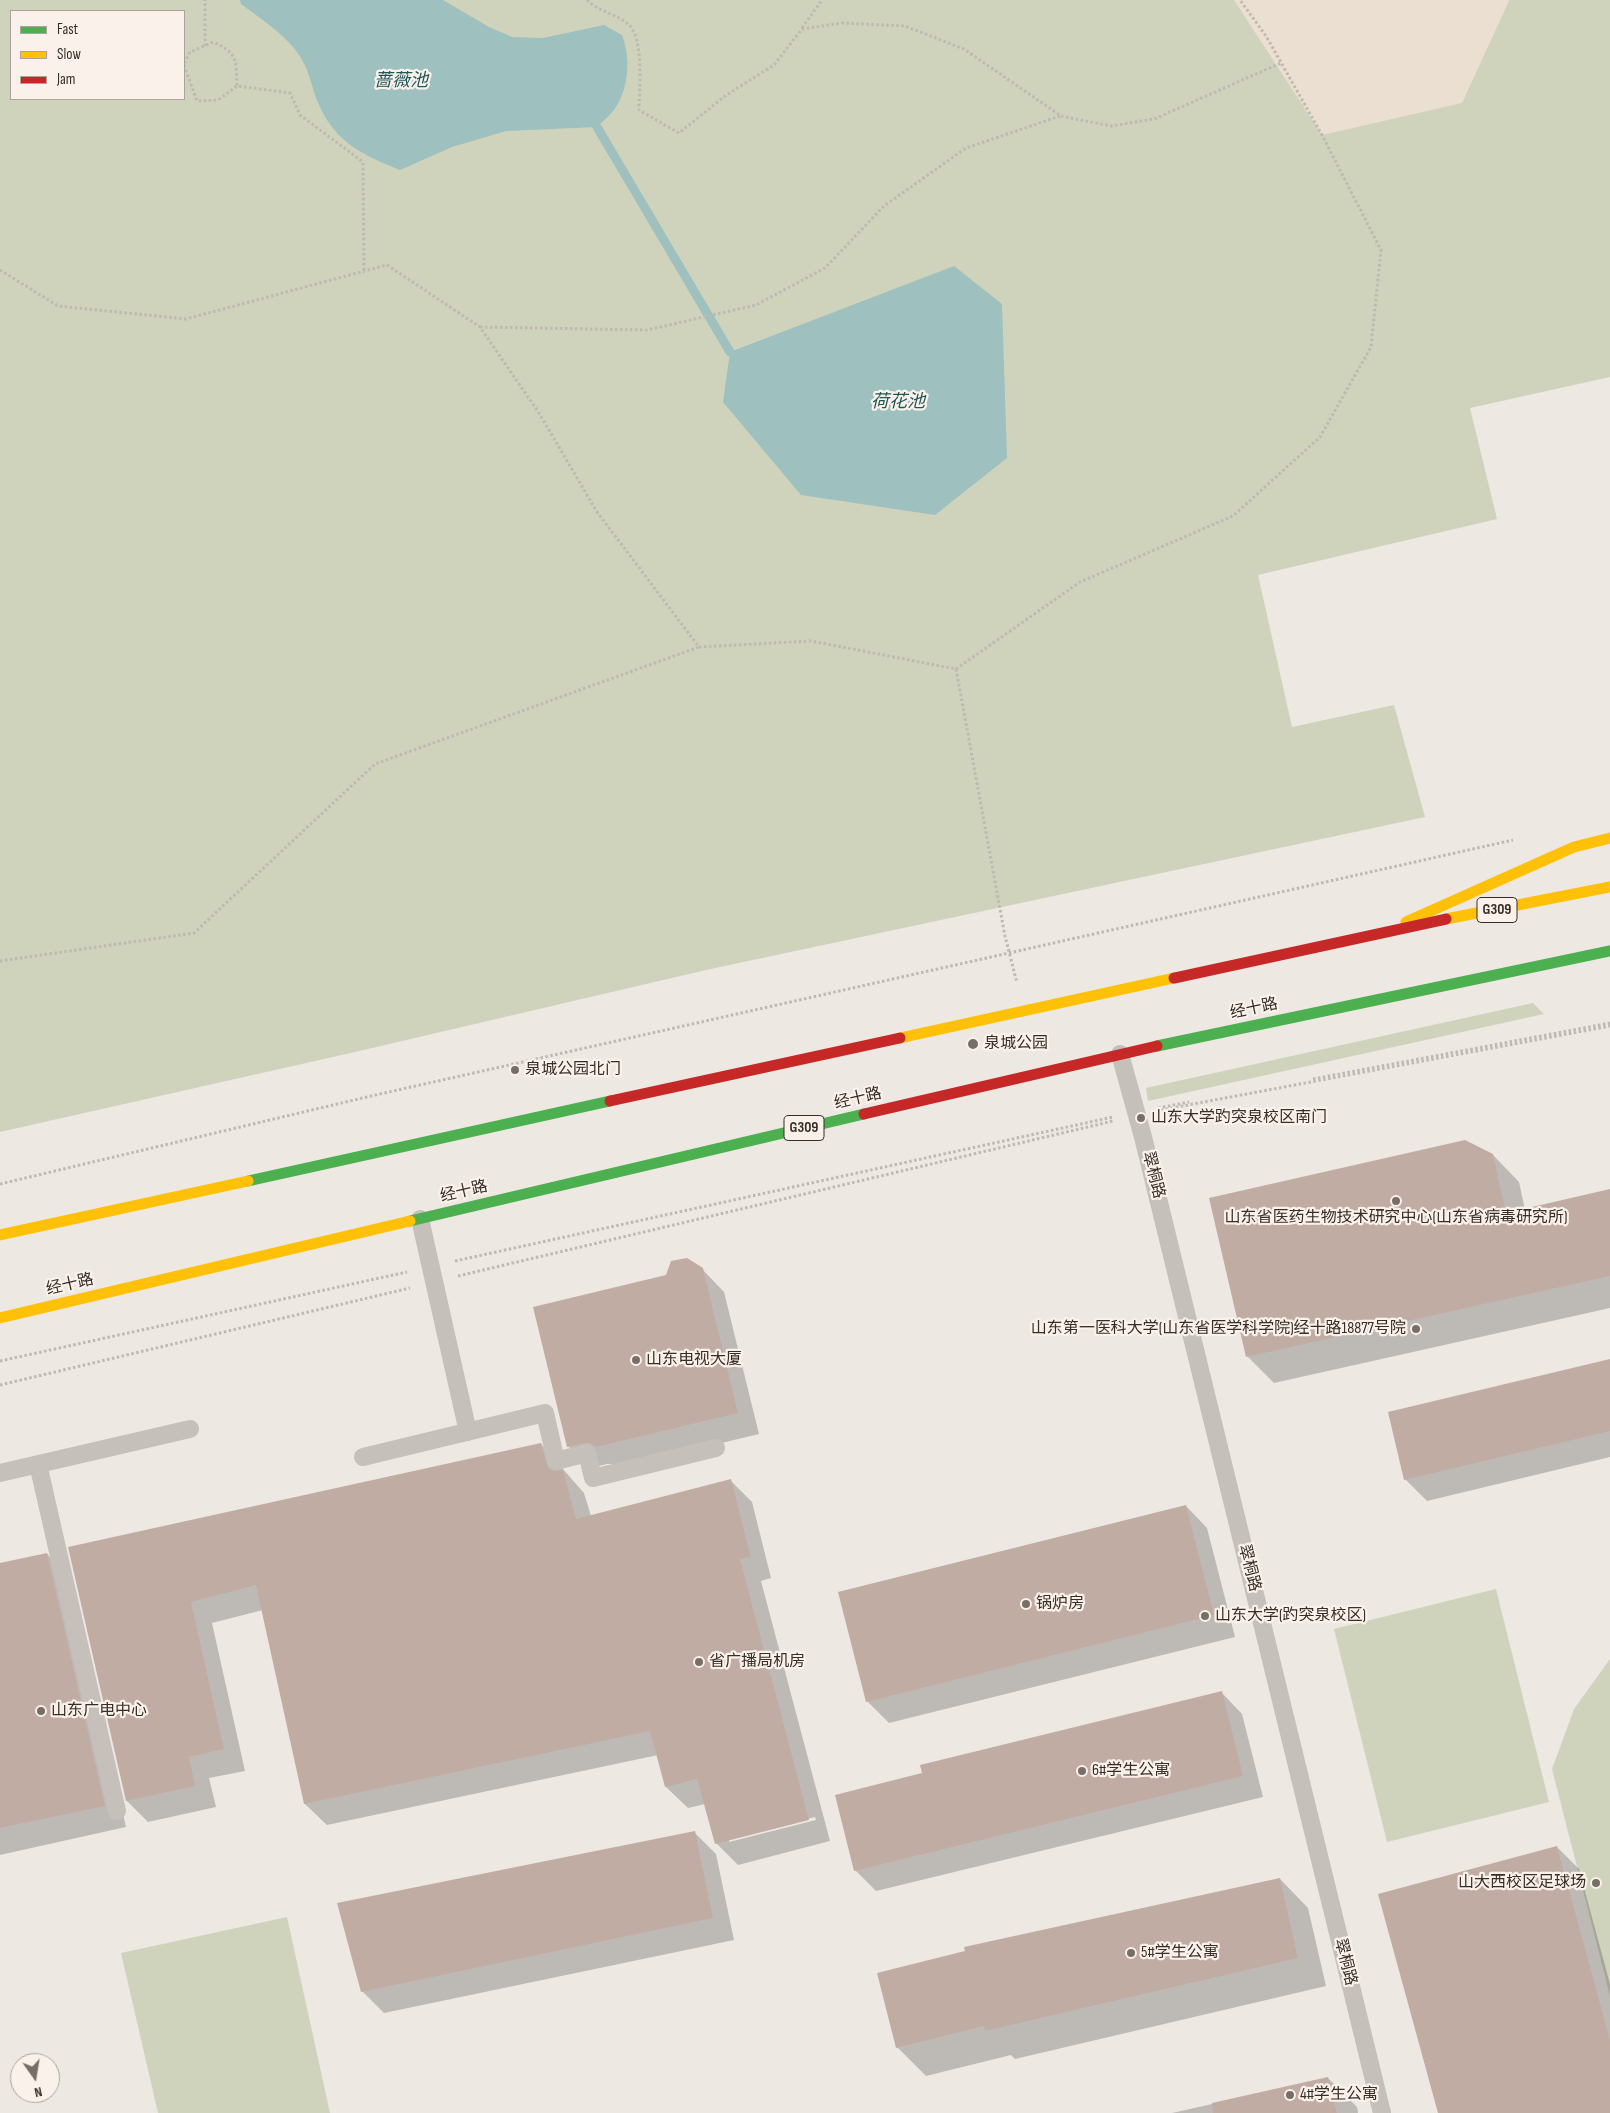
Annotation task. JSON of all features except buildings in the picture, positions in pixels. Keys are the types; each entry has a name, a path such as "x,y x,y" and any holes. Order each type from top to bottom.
{"main road":[{"path":"1383,932 1574,846 1610,838"},
{"name":"G309","path":"0,1236 1383,932 1610,887"},
{"name":"经十路","path":"0,1318 1120,1054 1610,951"}],"lane":[{"name":"翠桐路","path":"1120,1054 1137,1113 1382,2113"},
{"path":"420,1219 468,1432"},
{"path":"363,1457 545,1413 556,1461 588,1454 593,1478 716,1448"},
{"path":"0,1473 190,1430"},
{"path":"38,1464 117,1811"}],"path":[{"path":"205,0 205,46"},
{"path":"587,0 592,5 629,24 639,46 639,110 679,133 725,96 774,65 822,0"},
{"path":"0,961 194,933 375,764 699,647 811,641 956,669 1080,582 1233,516 1320,438 1371,347 1382,250 1322,134 1266,36 1240,0"},
{"path":"802,29 842,23 905,26 964,49 1061,116 1111,126 1154,119 1281,63"},
{"path":"185,62 190,52 213,42 230,49 236,60 237,86"},
{"path":"185,67 197,101 218,100 237,86 290,93 300,115 363,162 364,272"},
{"path":"480,327 647,330 756,305 825,268 884,206 966,148 1061,116"},
{"path":"0,270 58,306 186,319 387,266 480,327 539,413 597,512 699,647"},
{"path":"956,669 1009,953 1024,1011"},
{"path":"0,1184 371,1096 1521,838"},
{"path":"0,1361 432,1274 1137,1113 1610,1025"},
{"path":"0,1385 432,1274 1137,1113"}],"green space":[{"path":"0,0 1610,0 1610,377 1470,408 1497,519 1258,575 1292,727 1394,705 1425,817 706,970 0,1132"},
{"path":"1533,1003 1544,1014 1148,1101 1146,1088"},
{"path":"1496,1589 1549,1802 1387,1842 1334,1629"},
{"name":"山大西校区足球场","path":"1610,1659 1610,1996 1552,1769 1574,1709"},
{"path":"287,1917 330,2113 158,2113 121,1953"}],"shaded area":[{"path":"1234,0 1509,1 1462,103 1322,135"}],"water":[{"name":"蔷薇池","path":"240,0 443,0 489,27 512,37 543,38 604,25 622,35 625,44 627,73 623,93 614,110 597,127 506,131 452,147 400,170 363,153 342,138 326,118 319,105 307,69 296,50 274,28 241,4"},
{"name":"荷花池","path":"954,266 1002,304 1007,458 935,515 801,495 723,402 730,352"}],"waterway":[{"path":"597,127 730,352"}],"traffic: fast":[{"path":"1157,1046 1610,951"},
{"path":"248,1181 610,1101"},
{"path":"410,1221 864,1114"}],"traffic: slow":[{"path":"1406,922 1574,847 1610,838"},
{"path":"1446,919 1610,887"},
{"path":"900,1038 1174,978"},
{"path":"0,1235 248,1181"},
{"path":"0,1318 410,1221"}],"traffic: jam":[{"path":"1174,978 1446,919"},
{"path":"610,1101 900,1038"},
{"path":"864,1114 1157,1046"}],"place":[{"name":"泉城公园","path":"973,1044"},
{"name":"泉城公园北门","path":"515,1070"},
{"name":"山东大学趵突泉校区南门","path":"1141,1118"},
{"name":"山东省医药生物技术研究中心(山东省病毒研究所)","path":"1396,1201"},
{"name":"山东第一医科大学(山东省医学科学院)经十路18877号院","path":"1416,1329"},
{"name":"山东电视大厦","path":"636,1360"},
{"name":"锅炉房","path":"1026,1604"},
{"name":"山东大学(趵突泉校区)","path":"1205,1616"},
{"name":"省广播局机房","path":"699,1662"},
{"name":"山东广电中心","path":"41,1711"},
{"name":"6#学生公寓","path":"1082,1771"},
{"name":"山大西校区足球场","path":"1596,1883"},
{"name":"5#学生公寓","path":"1131,1953"},
{"name":"4#学生公寓","path":"1290,2095"}]}
